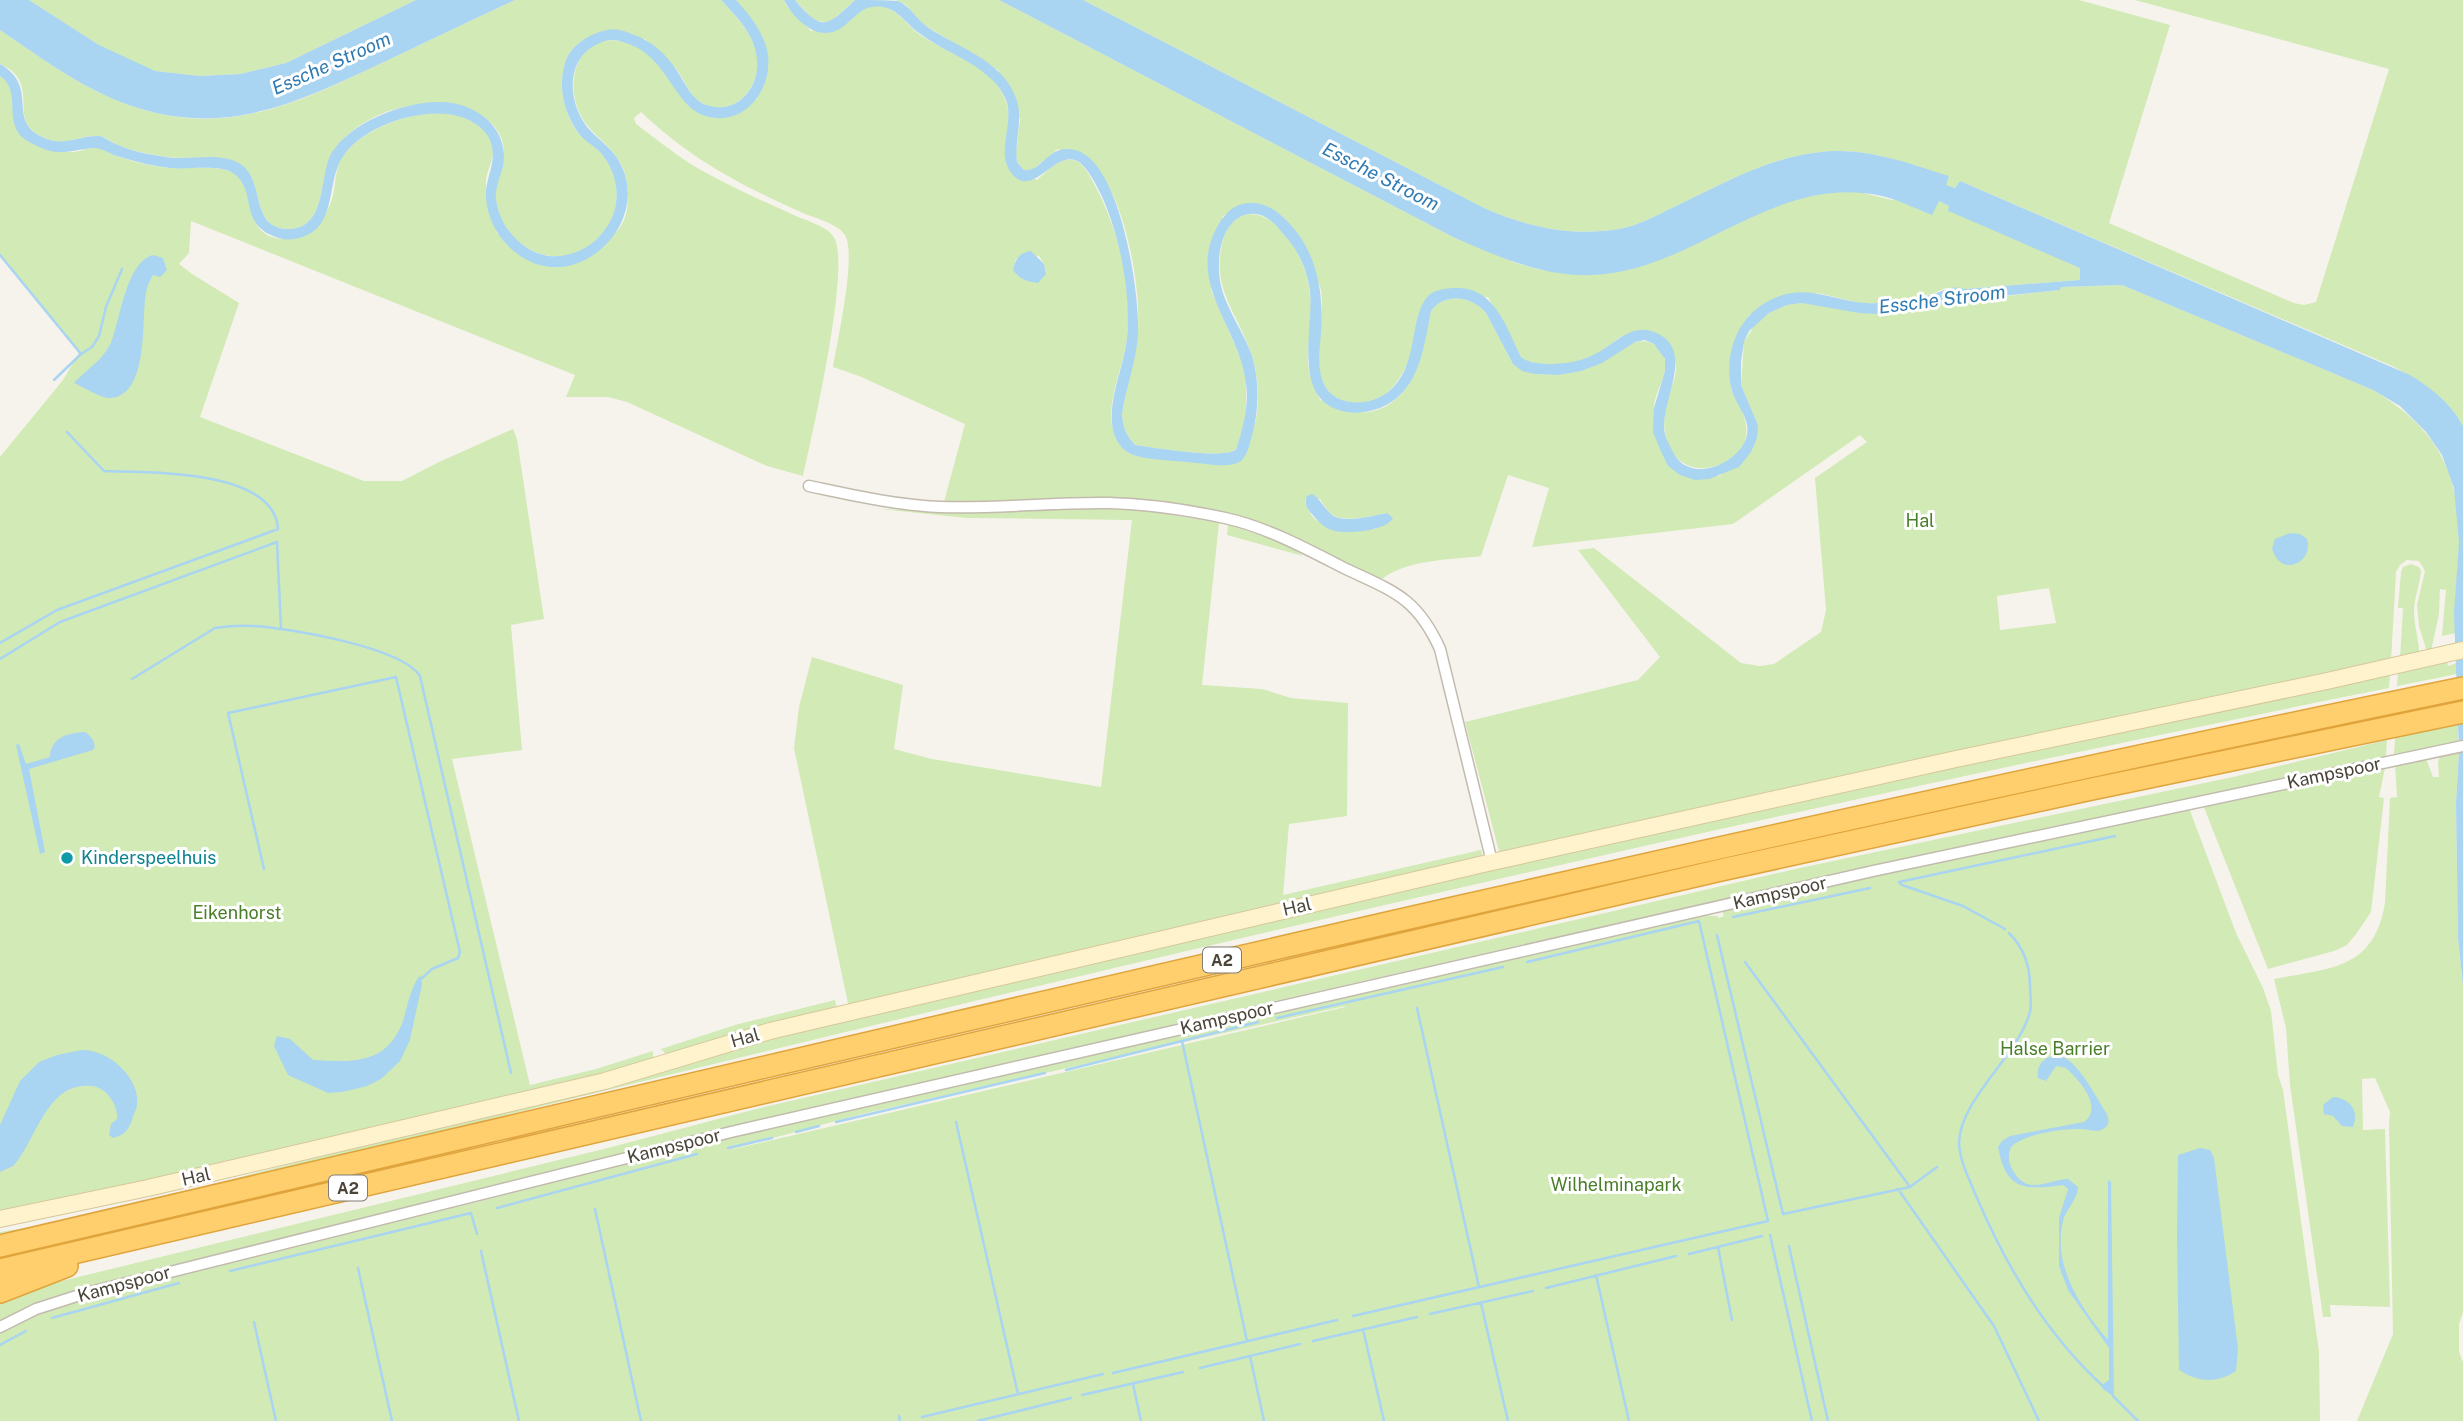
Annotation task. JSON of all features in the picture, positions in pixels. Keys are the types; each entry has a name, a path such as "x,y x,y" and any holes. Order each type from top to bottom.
{"highway":[{"name":"A2","path":"0,1246 1420,914 2069,770 2455,690"},
{"name":"A2","path":"0,1270 1694,876 2455,713"},
{"name":"A2","path":"0,1292 162,1232"}],"street":[{"path":"809,486 924,506 970,508 1111,503 1226,518 1283,538 1384,586 1413,605 1428,624 1440,649 1492,862"},
{"name":"Hal","path":"0,1219 97,1200 604,1082 782,1028 1492,862 2455,652"},
{"name":"Kampspoor","path":"0,1327 36,1309 86,1293 730,1132 1873,871 2459,747"}],"green space":[{"path":"29,0 416,0 286,63 240,74 200,76 155,71 130,61 99,45"},
{"path":"515,0 721,0 747,32 757,54 758,66 751,88 735,103 714,107 702,103 694,96 673,65 645,39 584,39 574,48 563,72 564,102 578,132 607,161 616,184 617,196 611,220 605,231 579,252 566,255 552,256 534,251 524,246 507,229 501,219 495,196 504,148 494,126 474,114 413,106 388,111 366,122 346,136 332,154 316,211 301,227 288,229 276,227 268,221 262,212 253,180 239,164 213,158 156,155 119,146 99,136 56,141 37,134 25,119 20,82 13,72 0,64 0,30 66,74 119,102 172,116 204,119 236,117 296,101 326,89"},
{"name":"Eikenhorst","path":"736,0 784,0 811,31 852,17 868,7 889,9 919,34 975,66 996,84 1008,110 1007,166 1037,180 1062,161 1069,159 1082,165 1107,211 1125,273 1127,337 1111,417 1119,443 1133,455 1228,464 1252,430 1258,403 1256,371 1246,340 1227,300 1220,273 1220,258 1226,233 1235,220 1251,214 1269,220 1285,234 1304,267 1311,303 1308,364 1320,400 1351,410 1368,412 1397,399 1407,387 1420,358 1431,311 1443,301 1458,298 1480,307 1486,313 1513,364 1535,374 1558,375 1635,342 1645,341 1655,345 1666,364 1654,407 1668,466 1720,476 1758,425 1741,385 1744,342 1756,323 1769,313 1787,305 1802,303 1859,313 2059,290 2060,287 2122,285 2373,390 2413,420 2440,454 2455,496 2459,546 2455,600 2456,633 2442,636 2446,590 2440,589 2439,614 2431,651 2427,652 2419,626 2417,605 2425,571 2419,561 2407,560 2396,572 2391,661 1500,855 1465,722 1638,680 1660,657 1578,550 1594,548 1741,663 1760,666 1774,664 1821,632 1826,610 1815,478 1867,442 1860,435 1733,524 1532,547 1549,488 1508,475 1481,556 1415,564 1381,580 1298,541 1165,504 944,502 965,424 833,367 848,279 848,245 842,231 717,170 679,144 641,112 634,118 636,124 690,164 821,227 833,236 838,252 834,313 803,476 767,466 627,402 608,397 566,397 575,375 191,221 189,253 179,264 239,303 200,417 364,481 402,481 513,429 517,439 544,619 511,625 522,750 452,759 530,1085 596,1069 653,1051 653,1058 590,1081 0,1213 0,457 63,380 79,353 0,256 0,76 11,91 17,128 22,136 32,143 69,152 100,148 119,157 158,167 212,168 234,173 246,190 256,224 274,238 297,238 309,232 320,221 333,197 340,161 348,149 360,139 392,122 409,117 427,113 457,115 479,126 490,139 493,154 486,186 497,233 555,268 612,236 624,220 627,208 628,187 623,168 584,121 575,100 575,72 588,49 612,40 628,43 642,50 662,69 686,101 709,117 757,99 763,38","holes":["1039,256 1046,274 1018,276 1013,270 1016,259","1320,499 1330,513 1340,518 1361,518 1387,513 1376,529 1333,528 1316,519 1309,512 1305,501","2049,588 2056,623 2000,630 1997,596"]},
{"path":"795,0 855,0 830,22 815,21"},
{"path":"896,0 999,0 1455,238 1516,263 1541,270 1593,275 1635,268 1784,202 1831,192 1859,192 1892,200 1939,201 2080,267 2080,280 1965,289 1946,288 1932,294 1877,303 1860,303 1818,293 1749,315 1731,383 1745,420 1744,443 1734,456 1725,462 1698,468 1678,459 1666,438 1666,406 1676,370 1669,344 1622,336 1599,353 1571,363 1549,365 1529,362 1521,357 1488,297 1429,295 1413,349 1396,383 1384,395 1368,402 1349,402 1336,397 1324,384 1320,369 1322,301 1316,276 1285,219 1268,207 1249,204 1223,216 1211,290 1241,359 1246,378 1246,420 1236,450 1203,453 1135,445 1126,431 1122,414 1137,340 1138,302 1132,256 1112,193 1100,174 1058,149 1032,170 1024,170 1017,162 1016,154 1020,119 998,70 923,24 906,5"},
{"path":"1083,0 2079,0 2170,25 2109,223 2304,305 2316,302 2389,69 2135,0 2463,0 2463,426 2441,398 2392,366 1960,181 1955,188 1945,185 1949,177 1916,166 1882,156 1848,151 1795,156 1759,168 1626,228 1584,232 1550,229 1484,208"},
{"path":"1072,508 1143,510 1219,523 1202,685 1262,689 1291,698 1348,703 1347,816 1289,824 1283,895 1481,850 1483,859 849,1008 794,748 799,707 812,657 903,685 894,749 932,759 1101,787 1132,520 967,518 880,509 937,511"},
{"path":"1228,525 1286,543 1303,556 1227,535"},
{"path":"2411,564 2419,567 2421,571 2414,612 2419,652 2400,659 2403,608 2398,608 2401,572 2403,567"},
{"path":"2447,660 2448,666 2457,663 2457,674 2397,686 2398,671"},
{"path":"2390,673 2389,688 1807,810 1516,875 936,1010 69,1224 0,1237 0,1232 69,1221 529,1103 759,1039 1474,871"},
{"path":"2458,723 2458,742 2394,754 2395,738"},
{"path":"2387,740 2386,756 1801,881 1205,1017 113,1281 36,1304 0,1321 0,1301 29,1289 604,1149 756,1109 1800,868 2233,777"},
{"path":"2459,752 2456,804 2458,938 2463,986 2463,1312 2459,1324 2459,1351 2463,1363 2463,1421 2357,1421 2393,1334 2390,1112 2375,1078 2362,1079 2363,1130 2385,1129 2390,1307 2330,1305 2331,1317 2323,1317 2290,1085 2286,1028 2274,979 2331,968 2360,954 2371,942 2385,903 2390,798 2397,797 2395,764 2423,759 2427,761 2433,777 2439,777 2440,757"},
{"path":"2385,768 2379,797 2384,798 2371,912 2347,945 2268,969 2203,805"},
{"name":"Wilhelminapark","path":"2189,808 2236,933 2263,988 2271,1011 2319,1352 2320,1421 0,1421 0,1331 45,1311 92,1296 502,1195 606,1166 1692,915 1719,918 1724,916 1721,909","holes":["1345,1007 725,1151 862,1114"]},
{"path":"835,1000 837,1010 667,1055 661,1049 735,1025"}],"water":[{"name":"Essche Stroom","path":"0,0 29,0 99,45 155,71 200,76 240,74 286,63 416,0 515,0 296,101 235,116 204,118 172,116 138,108 101,94 0,30"},
{"path":"721,0 736,0 760,32 768,55 766,80 761,92 745,110 734,115 709,117 697,112 687,104 652,59 641,50 623,42 608,40 593,47 577,64 574,100 589,130 609,148 622,167 628,197 620,225 612,238 589,258 559,267 528,261 504,241 495,228 486,197 493,159 491,142 482,129 464,118 449,114 415,116 397,120 364,136 342,158 328,206 318,227 308,235 281,239 263,230 256,223 245,188 233,173 227,170 158,166 126,159 97,148 57,152 28,141 16,128 10,89 0,76 0,64 19,84 28,125 36,133 50,140 99,136 138,152 153,155 174,158 210,157 236,162 250,174 268,222 289,229 310,220 316,211 331,154 354,130 387,113 424,103 441,102 468,107 493,126 502,144 503,166 496,200 504,224 520,243 530,250 553,256 566,255 583,249 598,238 611,219 616,199 614,178 605,158 579,134 566,109 562,81 564,67 571,51 602,31 624,31 647,41 664,54 699,101 710,106 731,105 740,100 753,85 756,53 747,31"},
{"name":"Essche Stroom","path":"784,0 795,0 812,18 825,22 838,16 855,0 902,3 926,26 990,64 1009,85 1016,98 1019,114 1017,162 1024,170 1036,167 1058,150 1075,150 1091,159 1105,178 1116,203 1131,262 1138,335 1122,414 1125,431 1135,445 1203,453 1236,450 1245,414 1245,377 1240,358 1217,304 1208,266 1209,247 1217,227 1226,214 1239,205 1251,203 1267,206 1294,228 1303,241 1315,270 1321,300 1320,373 1326,388 1341,400 1370,401 1388,392 1405,370 1418,317 1428,296 1446,289 1471,290 1491,302 1505,323 1521,357 1533,362 1559,364 1585,359 1624,335 1638,330 1654,332 1666,339 1673,349 1675,361 1665,415 1665,434 1677,459 1686,466 1698,469 1724,463 1744,443 1747,425 1732,392 1730,357 1739,330 1757,309 1769,301 1783,295 1807,292 1853,302 1890,302 1930,295 1951,288 2080,280 2080,268 1948,211 1949,206 1939,201 1932,215 1884,196 1839,193 1802,198 1767,210 1665,258 1630,270 1575,275 1539,269 1505,259 1455,238 999,0 1083,0 1484,208 1533,225 1584,232 1626,228 1777,161 1831,151 1865,153 1899,160 1949,176 1946,185 1955,188 1960,181 2410,375 2440,397 2453,410 2463,426 2463,986 2458,938 2456,804 2459,752 2454,613 2459,542 2454,488 2442,455 2426,432 2400,406 2373,390 2122,285 2061,287 2060,290 1964,300 1878,314 1802,303 1787,305 1769,313 1749,331 1744,342 1741,385 1758,425 1757,438 1751,452 1739,467 1709,479 1695,480 1680,475 1668,466 1653,432 1654,408 1665,371 1665,359 1654,344 1645,340 1635,342 1602,363 1581,371 1558,375 1522,371 1513,364 1486,313 1474,303 1458,298 1443,301 1431,311 1422,354 1403,392 1380,408 1353,413 1336,409 1323,401 1314,389 1310,374 1308,357 1311,305 1302,261 1290,242 1268,219 1247,214 1234,221 1225,233 1219,264 1224,295 1249,347 1256,377 1256,418 1247,453 1237,463 1226,465 1142,457 1125,450 1113,430 1113,400 1127,338 1127,297 1120,250 1106,205 1086,169 1076,161 1067,160 1038,177 1028,181 1019,180 1006,164 1008,111 1006,100 998,86 974,65 919,33 894,11 883,7 870,7 844,26 826,33 817,32 801,22"},
{"path":"1031,251 1044,264 1046,274 1038,283 1018,276 1013,270 1019,257"},
{"path":"153,255 163,258 167,270 160,277 153,275 148,287 143,342 136,374 130,387 121,395 108,398 100,396 74,383 108,349 130,280 144,260"},
{"path":"1312,494 1336,517 1355,519 1387,513 1393,518 1383,526 1367,530 1332,530 1320,523 1308,509 1307,496"},
{"path":"2290,533 2300,534 2307,539 2308,546 2304,558 2288,565 2278,560 2272,549 2275,539"},
{"path":"85,732 94,742 93,750 29,769 45,852 40,854 16,745 19,744 26,764 50,757 51,750 61,737"},
{"path":"420,975 422,984 410,1040 400,1061 381,1079 367,1086 328,1093 288,1075 274,1046 277,1036 290,1039 313,1060 367,1058 388,1046 396,1035"},
{"path":"82,1050 102,1054 128,1075 137,1094 137,1106 127,1130 113,1138 109,1135 111,1124 117,1119 117,1111 102,1089 83,1086 71,1089 52,1104 13,1166 0,1172 0,1125 20,1081 39,1062"},
{"path":"2058,1055 2073,1064 2086,1080 2107,1114 2108,1124 2098,1131 2064,1130 2024,1139 2011,1147 2009,1161 2018,1178 2024,1183 2037,1185 2068,1179 2078,1187 2063,1221 2061,1237 2065,1270 2088,1315 2108,1340 2108,1180 2111,1182 2114,1397 2102,1388 2109,1380 2109,1348 2068,1290 2059,1266 2059,1218 2068,1189 2063,1185 2028,1187 2012,1180 2006,1172 1998,1147 2010,1136 2084,1122 2090,1116 2091,1101 2077,1079 2066,1068 2056,1066 2046,1081 2038,1078 2038,1069 2042,1062"},
{"path":"2333,1097 2352,1106 2355,1115 2353,1127 2342,1126 2333,1116 2324,1114 2323,1105"},
{"path":"2200,1148 2210,1150 2214,1158 2238,1349 2236,1371 2214,1380 2193,1377 2179,1370 2178,1155"}],"waterway":[{"path":"0,255 81,354"},
{"path":"54,380 92,347 99,336 106,307 122,269"},
{"path":"0,643 57,610 278,529 271,509 255,494 233,484 206,478 104,471 67,432"},
{"path":"0,659 60,622 277,542 281,629"},
{"path":"132,679 215,628 229,626 269,628 343,641 391,656 420,676 511,1073"},
{"path":"264,869 228,713 396,677 460,952 458,958 432,969 421,979"},
{"path":"2005,929 1963,906 1899,882 2115,836"},
{"path":"1733,917 1870,888"},
{"path":"1353,1316 1768,1221 1699,921 1527,962"},
{"path":"2009,933 2019,945 2027,964 2030,978 2030,1012 2014,1045 1969,1109 1959,1142 1961,1156 1968,1178 2015,1275 2063,1345 2103,1386"},
{"path":"1717,935 1783,1214 1910,1187 1937,1167"},
{"path":"1745,962 1910,1187"},
{"path":"1277,1018 1503,967"},
{"path":"1417,1008 1479,1287"},
{"path":"1066,1070 1258,1022"},
{"path":"1182,1041 1247,1341"},
{"path":"836,1122 1045,1073"},
{"path":"956,1122 1018,1394"},
{"path":"796,1132 819,1126"},
{"path":"728,1148 772,1138"},
{"path":"497,1208 697,1154"},
{"path":"1898,1189 1994,1326 2039,1421"},
{"path":"595,1209 641,1421"},
{"path":"230,1271 471,1213 477,1234"},
{"path":"1770,1235 1812,1421"},
{"path":"1689,1254 1762,1236"},
{"path":"1789,1246 1828,1421"},
{"path":"1718,1247 1732,1320"},
{"path":"481,1251 519,1421"},
{"path":"1546,1288 1676,1256"},
{"path":"358,1268 392,1421"},
{"path":"1596,1275 1629,1421"},
{"path":"52,1318 179,1283"},
{"path":"1430,1314 1533,1291"},
{"path":"1481,1303 1508,1421"},
{"path":"1313,1341 1417,1317"},
{"path":"1113,1373 1337,1320"},
{"path":"254,1322 276,1421"},
{"path":"1363,1329 1384,1421"},
{"path":"0,1345 26,1331"},
{"path":"1200,1368 1300,1344"},
{"path":"1250,1356 1264,1421"},
{"path":"1082,1395 1183,1372"},
{"path":"922,1417 1103,1374"},
{"path":"1133,1384 1141,1421"},
{"path":"2113,1396 2138,1421"},
{"path":"978,1421 1071,1398"},
{"path":"899,1416 900,1421"}],"place":[{"name":"Kinderspeelhuis","path":"67,858"}],"park label":[{"name":"Halse Barrier","path":"2055,1049"}]}
